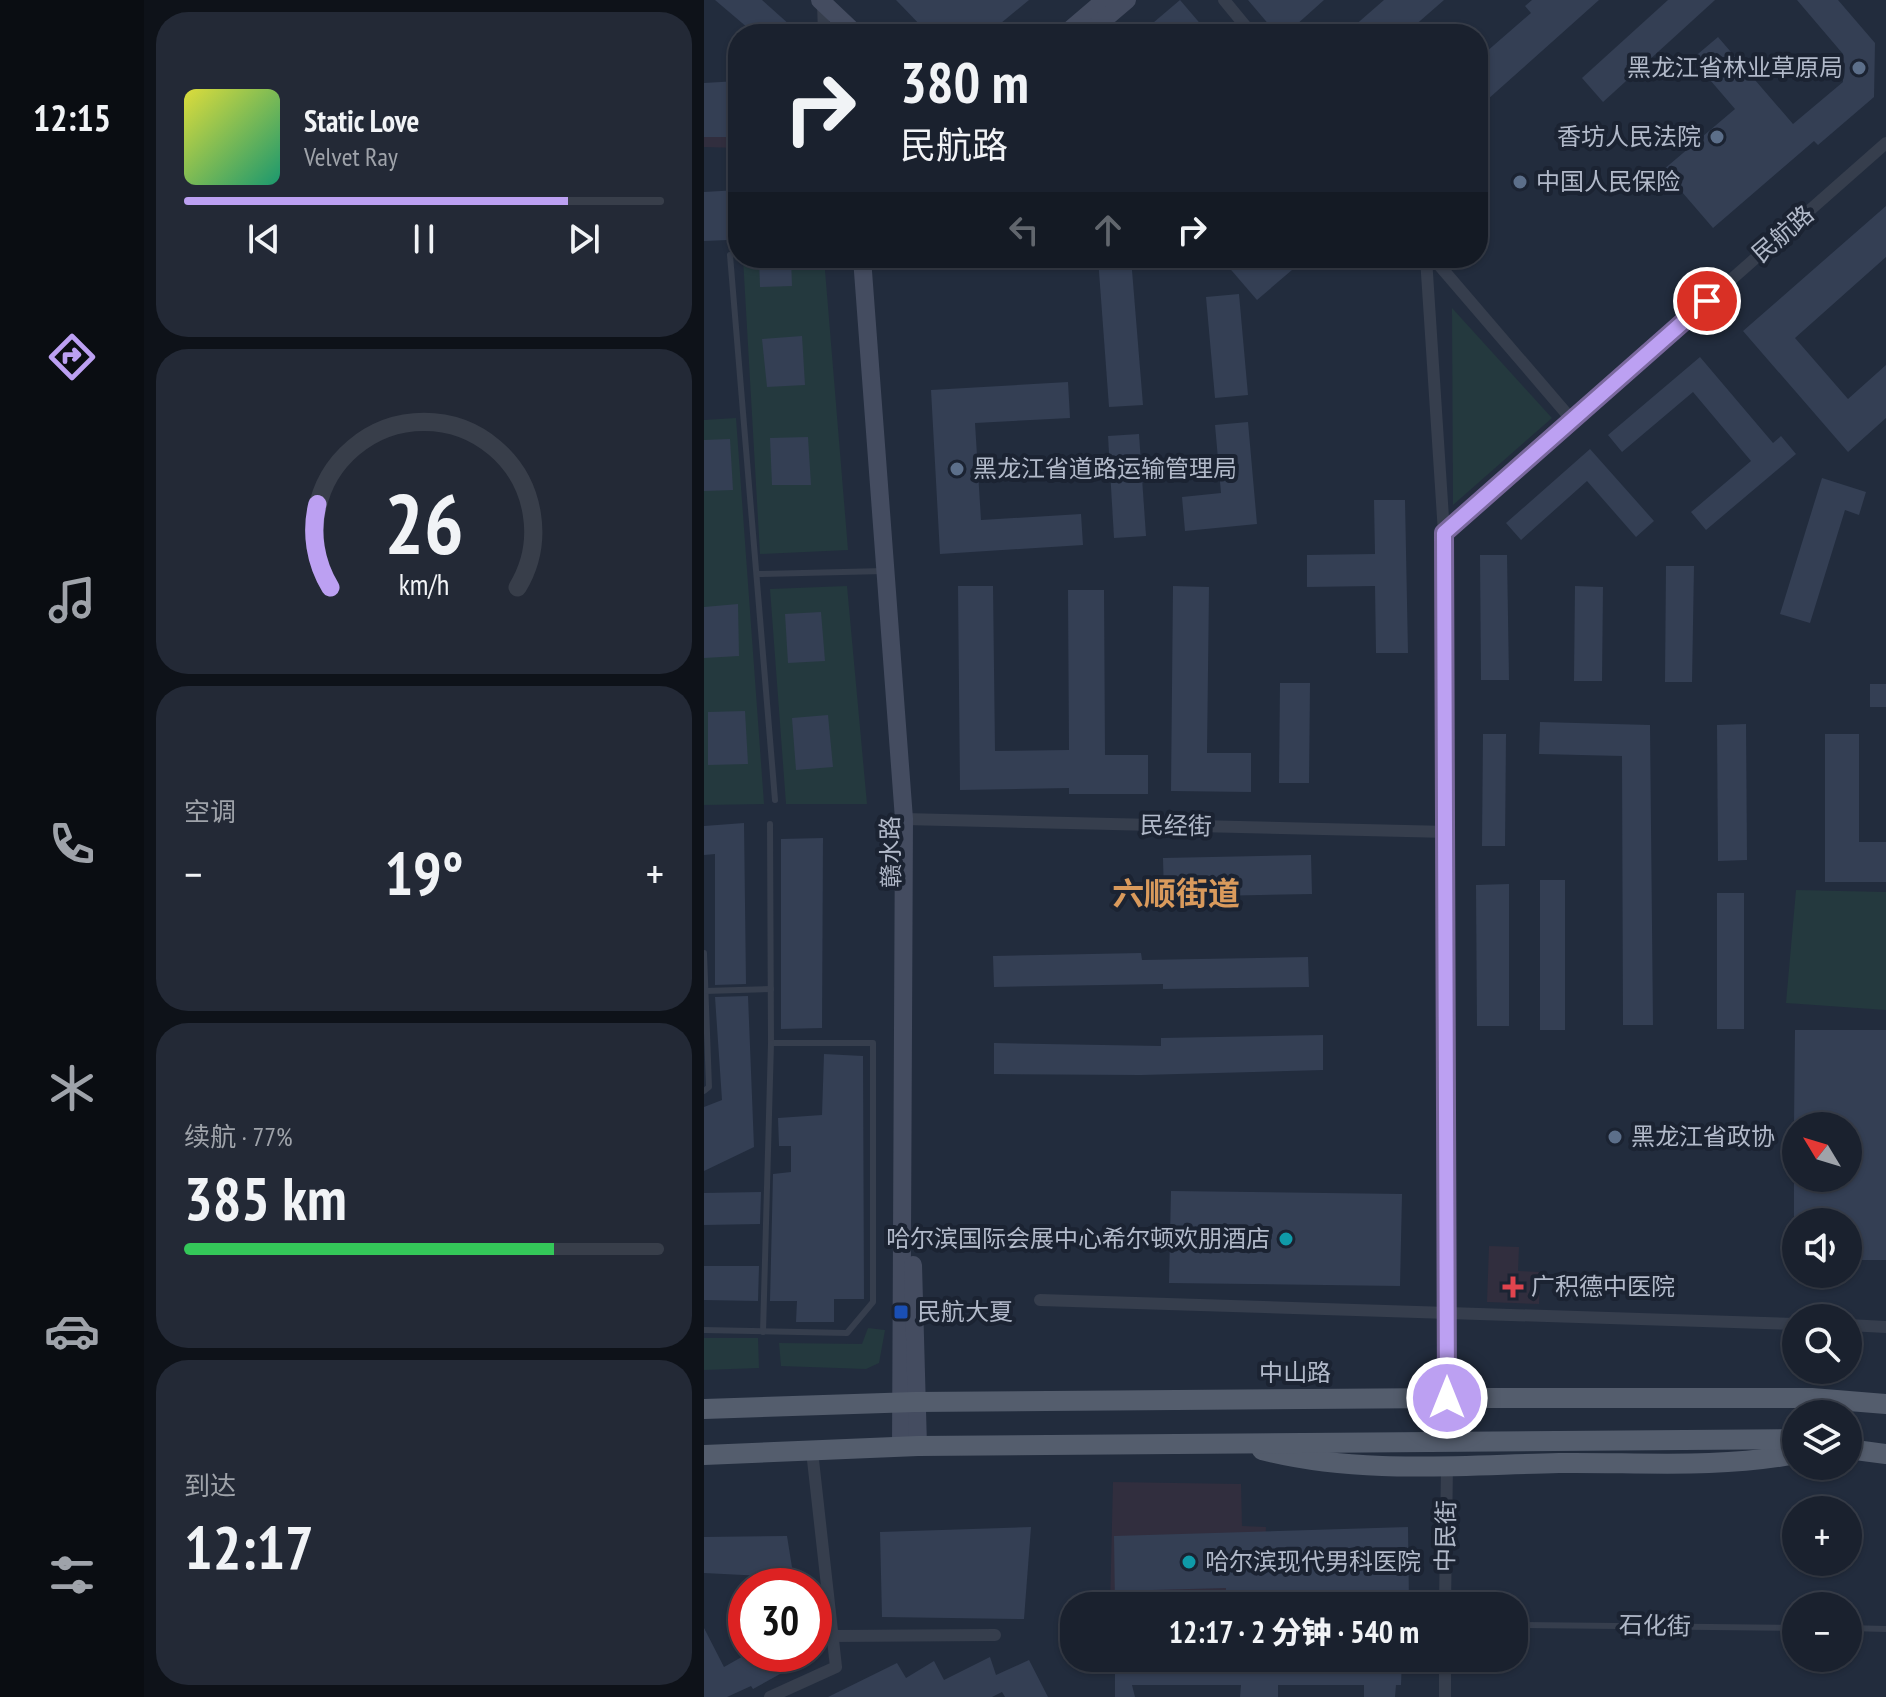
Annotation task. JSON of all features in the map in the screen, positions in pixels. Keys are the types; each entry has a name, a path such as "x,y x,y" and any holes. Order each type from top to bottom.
{"main road":[{"path":"1077,24 1105,0"},
{"path":"1099,24 1127,0"},
{"path":"821,2 845,24"},
{"name":"赣水路","path":"864,268 884,571 910,820"},
{"name":"赣水路","path":"864,268 910,820 909,1446"},
{"name":"中山路","path":"704,1409 908,1402 1447,1398 1812,1398 1886,1404"},
{"path":"704,1455 909,1446 1782,1439"},
{"path":"1235,1442 1325,1464 1731,1464 1782,1456"},
{"path":"1862,1451 1886,1454"}],"street":[{"path":"1224,0 1244,24"},
{"path":"821,2 823,24"},
{"name":"民航路","path":"1444,533 1886,143"},
{"path":"1427,268 1444,533 1448,832 1447,1398"},
{"path":"1442,268 1572,420"},
{"name":"民经街","path":"910,820 1448,832"},
{"path":"1040,1300 1782,1323"},
{"path":"1862,1326 1886,1327"},
{"path":"770,1697 836,1667 812,1451"},
{"name":"中民街","path":"1445,1592 1447,1466"},
{"path":"833,1636 995,1635"},
{"path":"1445,1672 1445,1697"}],"lane":[{"path":"731,268 759,574 775,800"},
{"path":"759,574 884,571"},
{"path":"763,1332 771,1043 770,824"},
{"path":"704,953 709,1087 704,1091"},
{"path":"705,991 771,989"},
{"path":"704,1330 847,1333 873,1302 873,1043 771,1043"},
{"name":"石化街","path":"1528,1625 1782,1628"},
{"path":"1862,1628 1886,1629"}],"shaded area":[{"path":"704,86 728,87 728,148 704,147"},
{"name":"广积德中医院","path":"1489,1246 1519,1247 1518,1271 1540,1272 1539,1304 1487,1302"},
{"path":"1113,1482 1241,1484 1242,1526 1266,1527 1263,1592 1110,1592"}],"green space":[{"path":"744,268 825,268 848,550 760,554"},
{"path":"1452,308 1552,418 1453,505"},
{"path":"736,418 764,804 704,805 704,420"},
{"path":"847,586 867,804 786,804 770,589"},
{"path":"1796,890 1886,892 1886,1010 1786,1003"},
{"path":"868,1328 885,1330 879,1363 866,1369 781,1366 779,1343 862,1344"},
{"path":"704,1338 758,1338 759,1368 704,1370"}],"building":[{"path":"715,0 762,0 789,24 743,24"},
{"path":"896,0 1029,0 1000,24 919,24"},
{"path":"1180,0 1200,24 1152,24"},
{"path":"1248,0 1324,0 1297,24 1268,24"},
{"path":"1384,0 1444,0 1416,24 1356,24"},
{"path":"1532,0 1599,0 1488,99 1488,50 1531,13 1525,6"},
{"path":"1668,0 1715,0 1603,102 1582,78"},
{"path":"1797,0 1838,0 1875,43 1874,97 1818,145 1814,141 1713,228 1663,170 1735,109 1692,59 1718,37 1793,124 1843,82 1843,54"},
{"path":"728,82 728,137 704,137 704,83"},
{"path":"728,191 728,240 704,241 704,192"},
{"path":"1886,206 1886,257 1795,338 1848,399 1886,365 1886,418 1848,452 1743,331"},
{"path":"759,268 791,268 792,286 760,287"},
{"path":"1099,268 1132,268 1143,405 1109,407"},
{"path":"1229,268 1294,268 1257,300"},
{"path":"1239,294 1248,395 1215,398 1206,297"},
{"path":"802,336 805,385 767,387 762,339"},
{"path":"1700,357 1773,443 1781,436 1796,454 1706,530 1691,512 1751,461 1693,392 1622,452 1608,435"},
{"name":"黑龙江省道路运输管理局","path":"1068,382 1070,418 975,423 981,520 1081,514 1083,545 940,554 931,390"},
{"path":"1248,422 1257,524 1185,531 1182,497 1221,493 1215,425"},
{"path":"1139,434 1146,536 1114,538 1108,436"},
{"path":"808,437 811,485 772,485 770,438"},
{"path":"730,439 733,490 704,491 704,440"},
{"path":"1590,449 1654,521 1636,537 1587,481 1521,540 1506,523"},
{"path":"1822,478 1866,492 1859,515 1845,510 1810,623 1780,614"},
{"path":"1374,500 1405,500 1408,653 1376,653 1375,586 1307,587 1307,555 1375,554"},
{"path":"1480,555 1507,555 1509,680 1481,680"},
{"path":"1666,566 1694,566 1692,682 1665,682"},
{"path":"958,586 993,586 995,751 1069,750 1068,590 1104,590 1105,755 1148,755 1148,794 1069,794 1069,788 960,790"},
{"path":"1173,586 1209,587 1207,753 1251,753 1251,792 1171,791"},
{"path":"1575,586 1603,587 1602,681 1574,681"},
{"path":"738,604 739,656 704,658 704,607"},
{"path":"821,612 825,661 788,663 785,614"},
{"path":"1280,683 1310,683 1309,783 1279,783"},
{"path":"1870,684 1886,684 1886,707 1870,707"},
{"path":"745,711 748,764 708,765 708,712"},
{"path":"828,715 833,767 796,770 792,718"},
{"path":"1540,722 1650,725 1653,1025 1623,1025 1622,756 1539,754"},
{"path":"1746,724 1747,860 1718,861 1717,725"},
{"path":"1483,734 1506,734 1505,846 1482,846"},
{"path":"1825,734 1859,734 1859,842 1886,842 1886,882 1825,882"},
{"path":"744,823 746,984 715,985 715,854 704,855 704,826"},
{"path":"823,838 822,1028 781,1029 781,839"},
{"path":"1311,855 1312,894 1164,897 1163,858"},
{"path":"1540,880 1565,880 1565,1030 1540,1030"},
{"path":"1509,884 1509,1026 1477,1026 1476,885"},
{"path":"1717,893 1744,893 1744,1029 1717,1029"},
{"path":"1141,953 1142,960 1308,957 1309,987 1163,989 1163,984 994,987 993,956"},
{"path":"748,996 754,1147 704,1171 704,1107 722,1100 715,997"},
{"path":"1795,1030 1886,1030 1886,1260 1862,1260 1862,1208 1794,1208 1794,1192 1862,1192 1862,1112 1794,1112"},
{"path":"1323,1035 1323,1070 1141,1075 994,1074 994,1043 1161,1046 1161,1038"},
{"path":"824,1054 863,1056 864,1299 834,1299 834,1322 796,1322 797,1301 770,1301 773,1174 791,1172 791,1146 779,1146 778,1118 822,1115"},
{"name":"哈尔滨国际会展中心希尔顿欢朋酒店","path":"1171,1191 1402,1194 1400,1286 1169,1283"},
{"path":"761,1192 760,1224 704,1225 704,1193"},
{"path":"704,1266 759,1266 758,1301 704,1300"},
{"path":"1031,1527 1024,1619 882,1617 880,1532"},
{"path":"1408,1527 1409,1592 1226,1592 1226,1588 1115,1592 1114,1536"},
{"path":"787,1536 792,1568 728,1568 728,1574 704,1573 704,1537"},
{"path":"704,1628 724,1667 728,1665 728,1672 784,1672 753,1689 751,1686 727,1697 704,1697"},
{"path":"990,1657 996,1675 1029,1660 1048,1697 1005,1697 1002,1692 992,1697 828,1697 897,1663 906,1678 934,1661 944,1680"},
{"path":"1115,1672 1401,1672 1401,1685 1396,1685 1395,1697 1364,1697 1364,1685 1278,1685 1278,1697 1240,1697 1241,1685 1132,1685 1135,1697 1115,1697"}],"place":[{"name":"黑龙江省林业草原局","path":"1859,68"},
{"name":"香坊人民法院","path":"1717,137"},
{"name":"中国人民保险","path":"1520,182"},
{"name":"黑龙江省道路运输管理局","path":"957,469"},
{"name":"黑龙江省政协","path":"1615,1137"},
{"name":"哈尔滨国际会展中心希尔顿欢朋酒店","path":"1286,1239"},
{"name":"广积德中医院","path":"1513,1287"},
{"name":"民航大夏","path":"901,1312"},
{"name":"哈尔滨现代男科医院","path":"1189,1562"}],"district":[{"name":"六顺街道","path":"1176,894"}],"route":[{"path":"1447,1398 1448,832 1444,533 1707,301"}]}
